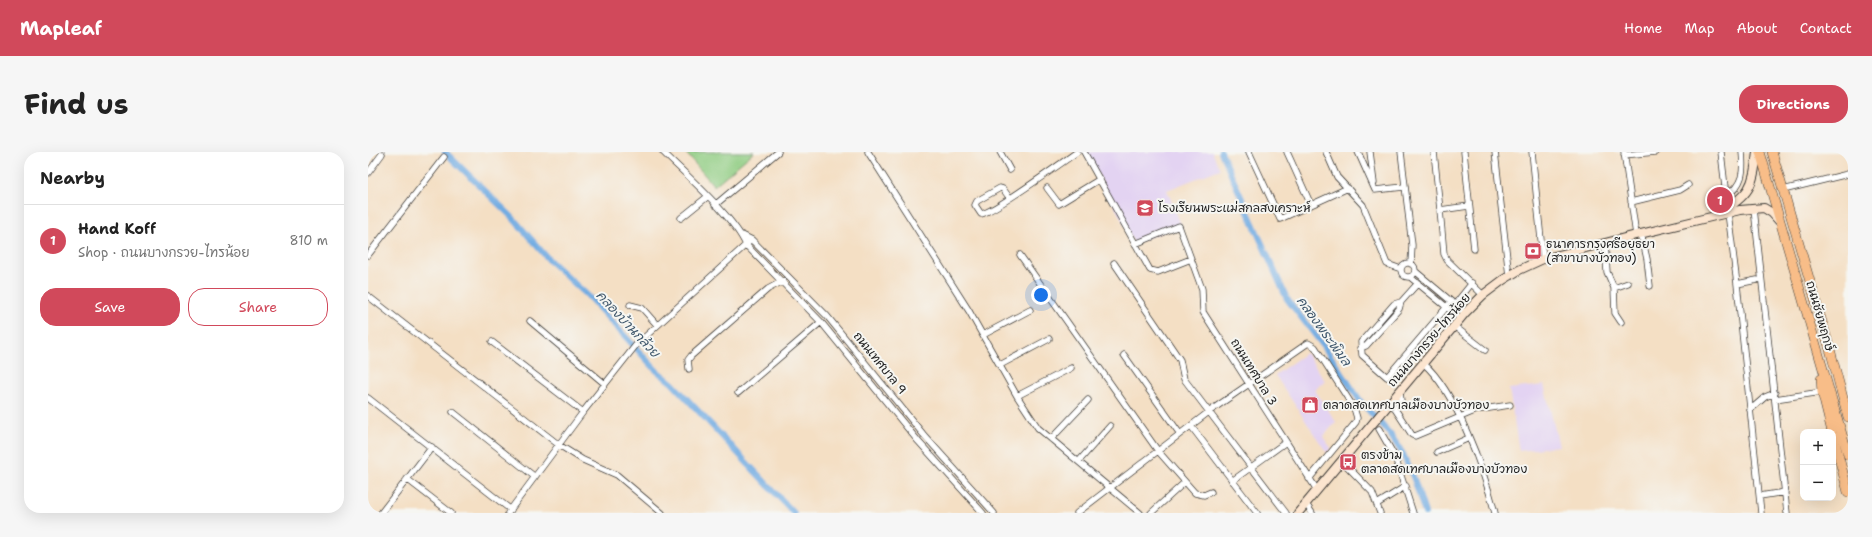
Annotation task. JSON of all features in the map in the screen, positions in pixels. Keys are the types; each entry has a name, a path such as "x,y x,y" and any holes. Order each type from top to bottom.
{"main road":[{"name":"ถนนบางกรวย-ไทรน้อย","path":"1729,210 1750,187 1755,174 1759,152"},
{"name":"ถนนบางกรวย-ไทรน้อย","path":"1759,152 1789,254"},
{"path":"1772,152 1783,190"},
{"name":"ถนนชัยพฤกษ์","path":"1783,190 1831,353 1848,417"},
{"name":"ถนนบางกรวย-ไทรน้อย","path":"1298,513 1454,326 1483,295 1509,276 1543,259 1638,234 1711,217 1729,210 1768,210 1779,221"},
{"name":"ถนนชัยพฤกษ์","path":"1789,254 1848,455"},
{"path":"1831,353 1839,368 1848,396"},
{"path":"1820,361 1822,392 1831,429"},
{"path":"1836,446 1848,492"}],"street":[{"name":"ถนนเทศบาล 9","path":"663,152 715,204 742,234 752,240 827,316 923,434 994,513"},
{"path":"715,204 778,152"},
{"path":"868,152 940,263 1017,396 1038,428 1111,487 1140,513"},
{"path":"1000,152 1010,170"},
{"path":"1009,197 1003,188 1000,188 977,201 975,205 979,212 983,214 1009,197 1077,152"},
{"path":"1084,152 1150,270 1158,272 1191,259"},
{"path":"1248,152 1280,219 1348,188"},
{"path":"1287,152 1310,205"},
{"path":"1326,152 1337,177 1363,205 1387,264 1401,269 1404,276 1410,277 1449,309 1463,316"},
{"path":"1358,152 1375,190"},
{"path":"1370,152 1375,190"},
{"path":"1400,152 1412,245 1411,264 1415,271 1453,304 1463,316"},
{"path":"1434,152 1444,254 1447,260 1483,295"},
{"path":"1464,152 1474,249"},
{"path":"1495,152 1509,276"},
{"path":"1532,152 1543,259"},
{"path":"1650,286 1647,259 1638,234 1631,202 1624,153 1656,152"},
{"path":"1721,152 1729,210 1761,513"},
{"path":"1726,196 1735,190 1740,182 1744,164 1742,152"},
{"path":"368,173 382,154"},
{"path":"368,255 444,157"},
{"path":"1783,190 1848,174"},
{"path":"1047,188 1058,204 1100,179"},
{"path":"1631,202 1680,190 1688,185"},
{"path":"1375,190 1404,188"},
{"path":"682,218 707,197"},
{"path":"1440,210 1469,206"},
{"path":"1754,209 1787,513"},
{"name":"ถนนเทศบาล 3","path":"1135,244 1180,226 1202,289 1203,312 1317,490"},
{"name":"ถนนเทศบาล 9","path":"742,234 746,245 783,281 821,322 918,441 983,513"},
{"path":"368,398 432,447 510,511 583,412 636,345 752,240"},
{"path":"1605,243 1607,272 1614,288 1615,314 1621,322"},
{"path":"1020,255 1158,452 1195,493 1204,495 1211,492"},
{"path":"1114,263 1180,360 1184,379 1210,411 1286,513"},
{"path":"1401,269 1405,264 1411,264"},
{"path":"1410,277 1415,271"},
{"path":"1737,284 1757,280"},
{"path":"689,369 688,360 691,356 768,289 783,281"},
{"path":"1360,348 1366,346 1399,309 1401,302 1418,283"},
{"path":"1401,302 1394,304 1361,342 1360,348 1363,357 1387,377 1472,283"},
{"path":"1614,288 1628,283"},
{"path":"368,296 559,445 583,460 617,475 662,513"},
{"path":"630,305 642,308 657,325"},
{"path":"983,335 1030,310"},
{"path":"530,321 605,384"},
{"path":"738,393 821,322"},
{"path":"1376,324 1381,328"},
{"path":"1454,326 1485,350"},
{"path":"1000,365 1049,339"},
{"path":"492,342 583,412"},
{"path":"1077,513 1210,411 1303,345 1308,343 1315,347 1354,408 1357,418 1356,422 1309,478"},
{"path":"1124,354 1180,434"},
{"path":"1423,363 1440,380 1459,417 1469,438 1495,513"},
{"path":"1017,396 1071,368"},
{"path":"1400,392 1401,401 1396,409 1412,434 1415,436 1477,410 1510,405"},
{"path":"1750,410 1765,397 1822,392"},
{"path":"1051,439 1088,400"},
{"path":"452,412 535,477"},
{"path":"1079,461 1110,426"},
{"path":"1192,426 1257,513"},
{"path":"1379,429 1395,457 1406,486 1413,513"},
{"path":"1437,452 1469,438"},
{"path":"1232,481 1286,442"},
{"path":"383,512 432,447"},
{"path":"1342,461 1367,486 1378,504 1380,513"},
{"path":"407,479 451,513"},
{"path":"1151,513 1185,482"},
{"path":"1378,504 1406,486"},
{"path":"1760,496 1785,492"},
{"path":"1306,504 1312,513"}],"shaded area":[{"name":"โรงเรียนพระแม่สกลสงเคราะห์","path":"1086,152 1212,152 1220,169 1167,190 1181,225 1134,243"},
{"name":"ตลาดสดเทศบาลเมืองบางบัวทอง","path":"1306,353 1325,381 1314,389 1336,422 1323,437 1331,448 1327,453 1275,375"},
{"path":"1544,385 1559,446 1519,451 1509,389"}],"green space":[{"path":"685,152 754,152 714,186"}],"waterway":[{"name":"คลองบ้านกล้วย","path":"445,152 512,217 550,261 586,294 657,371 672,383 794,513"},
{"name":"คลองพระพิมล","path":"1221,152 1287,299 1325,348 1361,402 1390,434 1403,454 1414,479 1425,513"}],"place":[{"name":"Hand Koff","path":"1720,200"},
{"name":"โรงเรียนพระแม่สกลสงเคราะห์","path":"1145,208"},
{"name":"ธนาคารกรุงศรีอยุธยา (สาขาบางบัวทอง)","path":"1533,251"},
{"name":"ตลาดสดเทศบาลเมืองบางบัวทอง","path":"1310,405"},
{"name":"ตรงข้าม ตลาดสดเทศบาลเมืองบางบัวทอง","path":"1348,462"}]}
